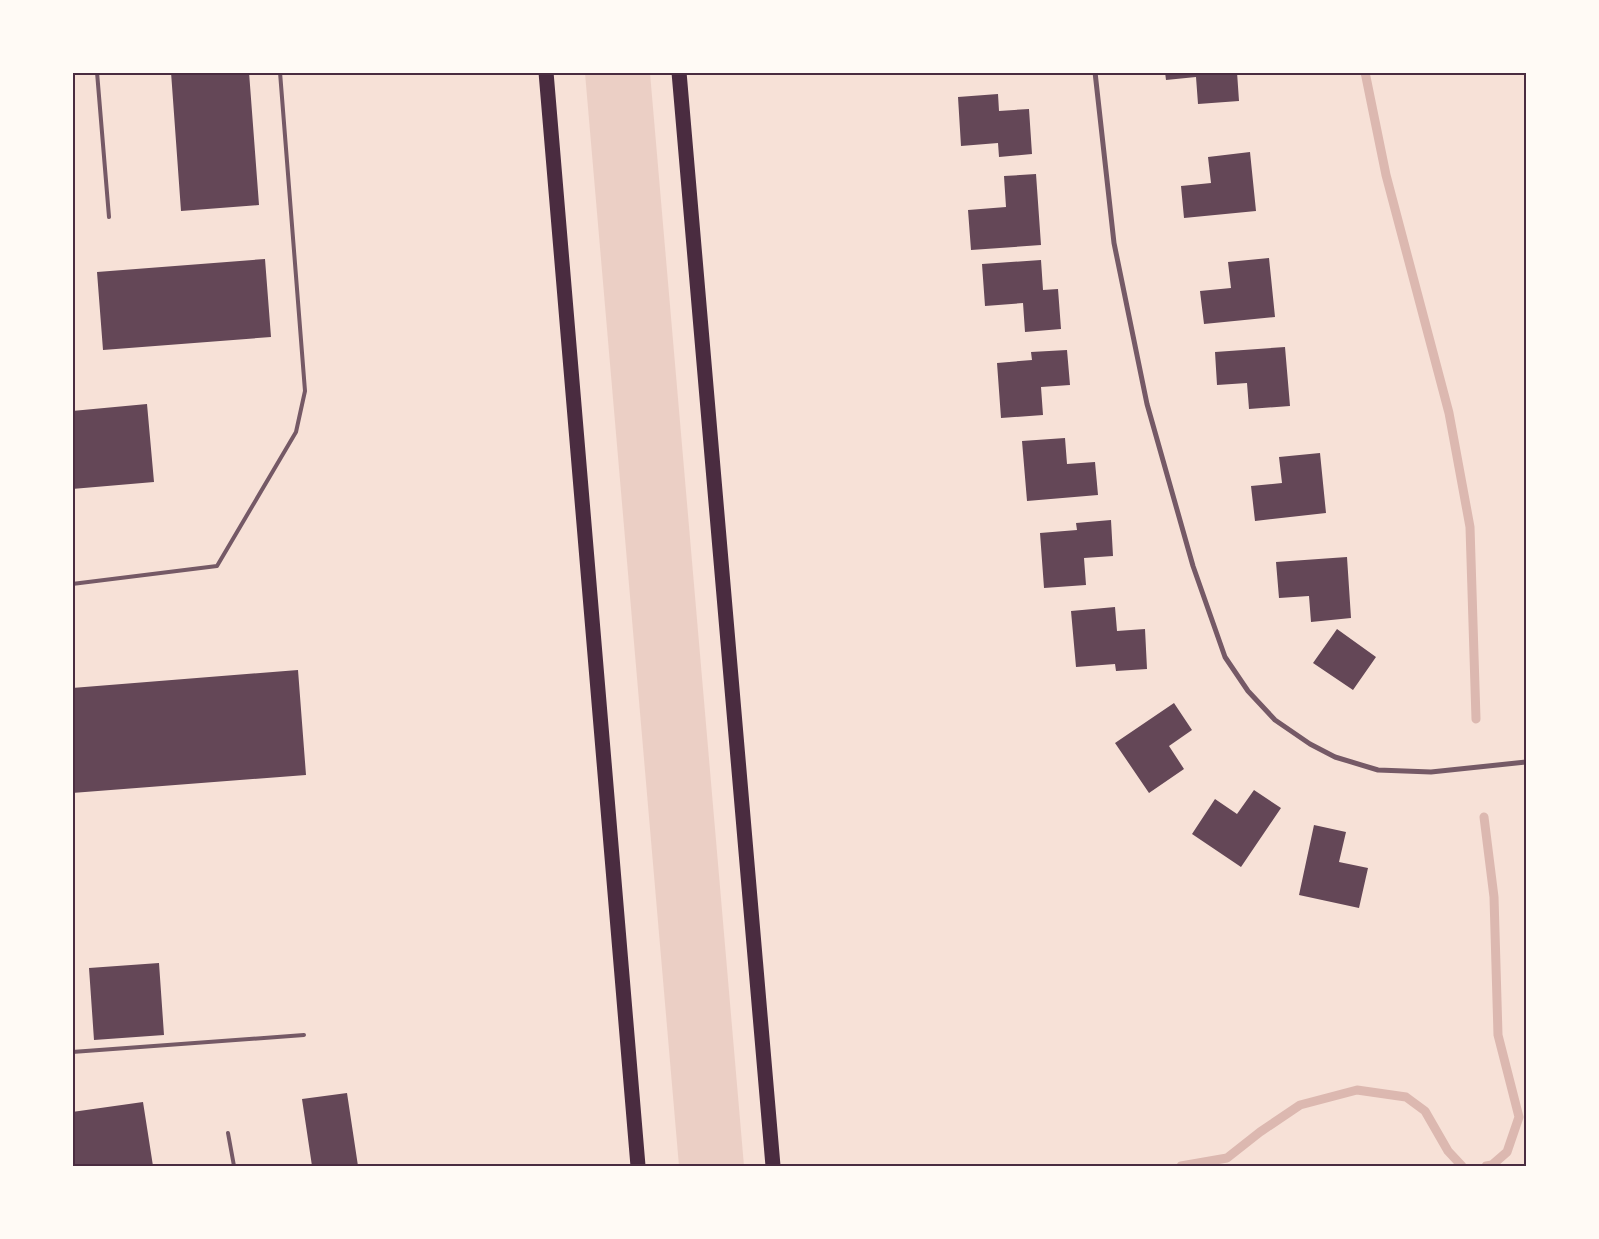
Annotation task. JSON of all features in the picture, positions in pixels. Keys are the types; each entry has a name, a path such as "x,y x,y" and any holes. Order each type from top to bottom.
{"highway":[{"path":"546,72 638,1166"},
{"path":"679,72 773,1166"}],"street":[{"path":"1094,72 1114,243 1147,404 1193,566 1225,657 1248,691 1275,720 1310,744 1335,757 1378,770 1431,772 1526,762"}],"lane":[{"path":"97,72 109,217"},
{"path":"72,584 217,566 296,432 306,391 280,72"},
{"path":"72,1052 304,1035"},
{"path":"228,1134 234,1166"}],"shaded area":[{"path":"585,73 650,73 744,1166 679,1166"}],"building":[{"path":"171,72 249,72 259,205 181,211"},
{"path":"1165,72 1237,72 1239,101 1198,104 1196,77 1166,80"},
{"path":"998,94 999,111 1029,109 1032,154 999,157 998,143 961,146 958,97"},
{"path":"1250,152 1256,211 1184,218 1181,186 1211,183 1208,157"},
{"path":"1036,174 1041,245 971,250 968,210 1006,207 1004,176"},
{"path":"1269,258 1275,317 1204,324 1200,291 1231,288 1228,262"},
{"path":"265,259 271,337 103,350 97,272"},
{"path":"1041,260 1043,290 1058,289 1061,329 1025,332 1023,303 985,306 982,264"},
{"path":"1285,347 1290,406 1249,409 1247,383 1217,385 1215,352"},
{"path":"1067,350 1070,385 1041,387 1043,415 1001,418 997,363 1032,360 1031,352"},
{"path":"147,404 154,482 72,489 72,411"},
{"path":"1065,438 1067,464 1095,462 1098,495 1027,501 1022,441"},
{"path":"1320,453 1326,513 1255,521 1251,486 1282,483 1279,457"},
{"path":"1111,520 1113,556 1084,558 1086,585 1044,588 1040,533 1077,530 1076,523"},
{"path":"1347,557 1351,618 1311,622 1309,596 1279,598 1276,562"},
{"path":"1115,607 1117,631 1145,629 1147,669 1116,671 1115,664 1076,667 1071,611"},
{"path":"1337,629 1376,657 1353,690 1313,663"},
{"path":"298,670 306,775 72,793 72,688"},
{"path":"1174,703 1192,730 1169,746 1184,769 1149,793 1115,743"},
{"path":"1254,790 1281,808 1241,867 1192,834 1215,799 1237,814"},
{"path":"1314,825 1346,832 1339,862 1368,868 1359,908 1299,895"},
{"path":"159,963 164,1035 94,1040 89,968"},
{"path":"347,1093 358,1166 312,1166 302,1099"},
{"path":"143,1102 153,1166 72,1166 72,1112"}],"waterway":[{"path":"1365,72 1386,175 1449,413 1470,527 1476,719"},
{"path":"1484,817 1494,897 1498,1035 1519,1117 1507,1152 1492,1165 1486,1166"},
{"path":"1181,1166 1227,1158 1260,1132 1300,1105 1357,1090 1406,1097 1425,1111 1448,1151 1462,1166"}]}
